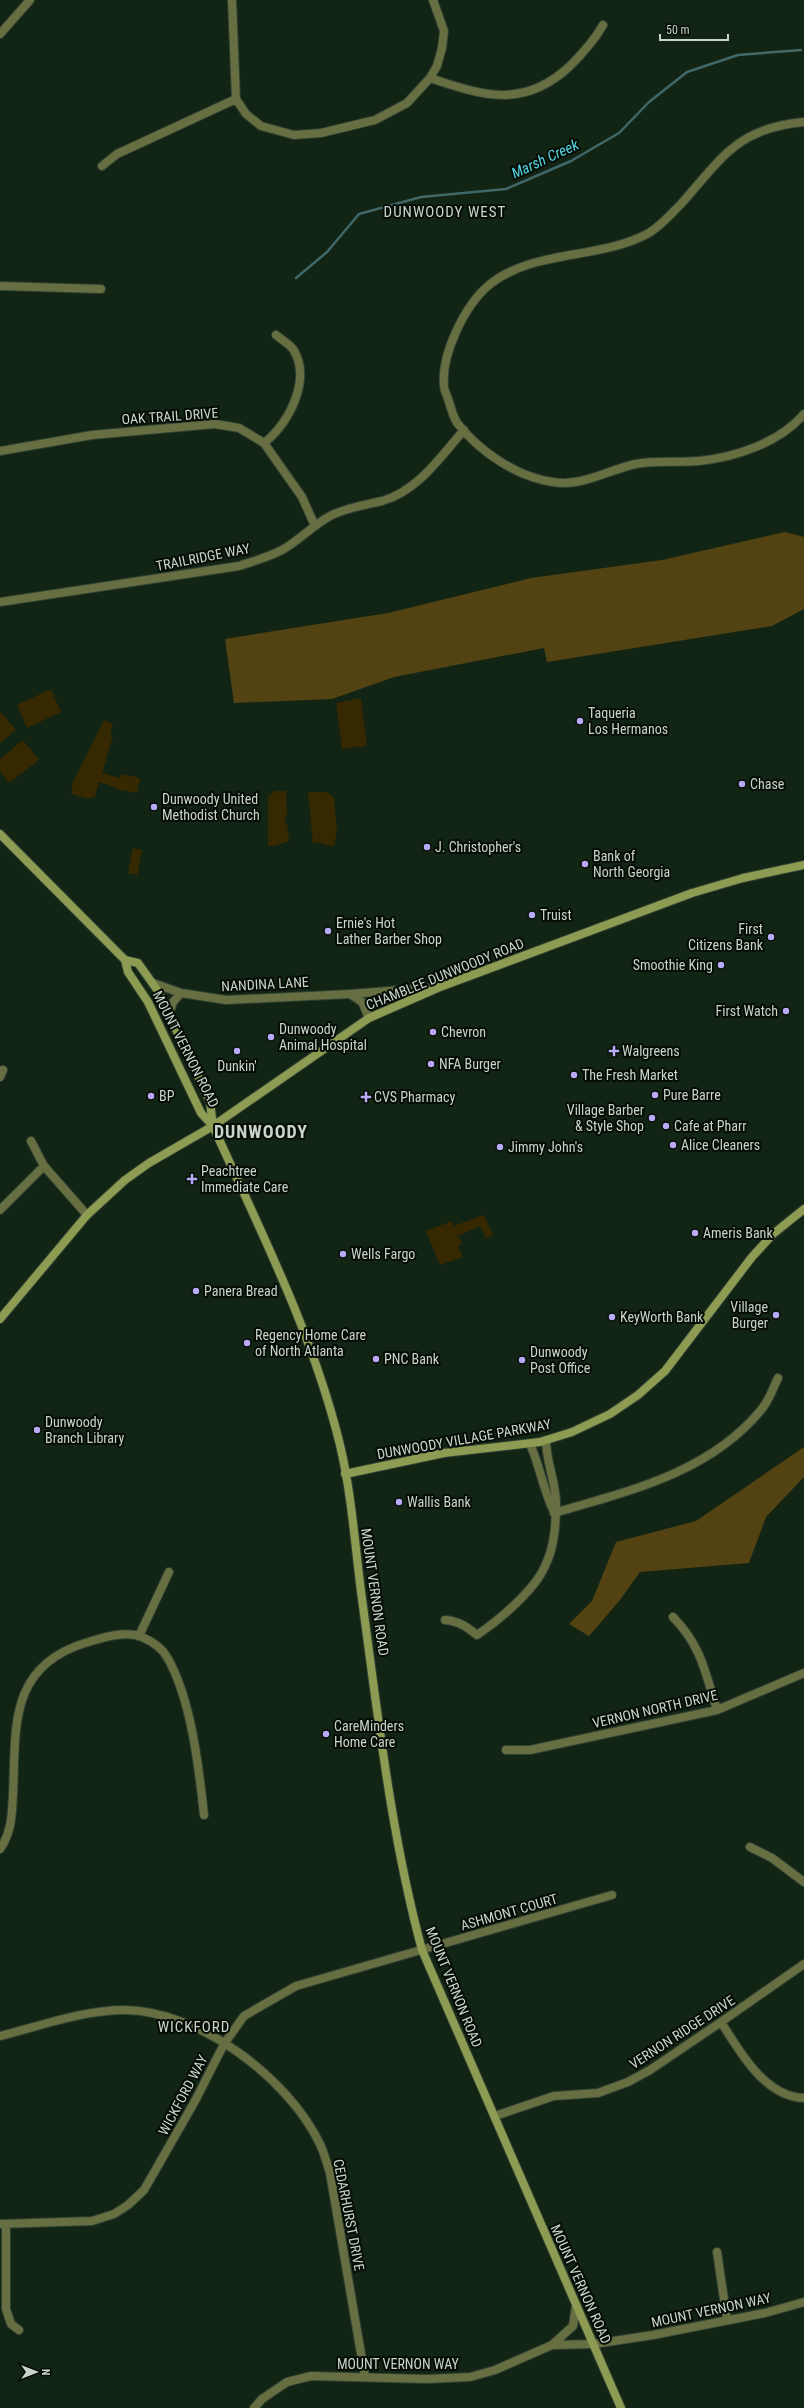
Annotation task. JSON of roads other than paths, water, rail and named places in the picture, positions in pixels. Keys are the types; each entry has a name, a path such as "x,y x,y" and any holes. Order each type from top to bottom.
{"main road":[{"name":"MOUNT VERNON ROAD","path":"0,834 125,960 128,972 148,1002 201,1113 213,1126 281,1278 310,1349 340,1446 390,1801 406,1890 422,1950 621,2408"},
{"name":"CHAMBLEE DUNWOODY ROAD","path":"0,1319 87,1215 137,1171 213,1126 368,1018 440,987 692,893 737,879 804,865"},
{"path":"125,960 138,963 153,983 210,1102 213,1126"},
{"name":"DUNWOODY VILLAGE PARKWAY","path":"345,1474 444,1453 530,1444 572,1432 610,1414 652,1383 677,1358 752,1257 773,1234 804,1209"}],"street":[{"path":"0,34 30,0"},
{"path":"232,0 236,99 246,114 261,126 294,135 321,133 374,120 407,103 430,78 437,66 444,31 434,0"},
{"path":"430,78 484,94 496,96 523,94 558,77 596,39 603,25"},
{"path":"102,166 118,154 236,99"},
{"path":"804,122 782,124 754,133 738,142 718,160 673,213 649,232 626,243 597,252 534,263 511,272 490,284 472,303 457,331 447,361 444,386 457,423 483,449 526,475 553,482 578,484 633,464 655,461 698,461 748,450 788,430 804,414"},
{"path":"0,286 101,289"},
{"path":"264,443 281,427 288,416 296,398 299,383 299,369 293,348 276,335"},
{"name":"OAK TRAIL DRIVE","path":"0,451 92,435 215,424 239,428 264,443 302,497 315,526"},
{"name":"TRAILRIDGE WAY","path":"0,602 239,566 262,559 283,549 315,526 344,510 398,495 420,480 464,430"},
{"name":"NANDINA LANE","path":"153,983 181,993 226,1000 350,994 440,987"},
{"path":"169,1014 173,1002 181,993"},
{"path":"350,994 362,1002 368,1018"},
{"path":"31,1141 44,1166 87,1215"},
{"path":"0,1210 44,1166"},
{"path":"554,1513 664,1479 689,1468 711,1454 762,1409 778,1378"},
{"path":"445,1620 455,1621 465,1625 477,1635 498,1621 545,1568 553,1545 556,1500 546,1455 546,1440"},
{"path":"530,1444 536,1457 545,1492 554,1513"},
{"path":"139,1636 169,1572"},
{"path":"673,1617 686,1630 699,1651 717,1710"},
{"path":"0,1849 9,1831 12,1814 16,1726 20,1699 27,1685 39,1670 56,1657 80,1645 120,1634 139,1636 152,1641 167,1656 176,1678 190,1725 204,1815"},
{"name":"VERNON NORTH DRIVE","path":"506,1750 530,1750 717,1710 804,1673"},
{"path":"750,1847 772,1858 804,1882"},
{"name":"ASHMONT COURT","path":"412,1953 612,1894"},
{"name":"WICKFORD WAY","path":"3,2224 92,2221 114,2214 144,2190 195,2101 224,2044 244,2016 296,1986 412,1953"},
{"name":"VERNON RIDGE DRIVE","path":"495,2116 554,2096 598,2093 628,2082 650,2070 804,1964"},
{"name":"CEDARHURST DRIVE","path":"0,2036 95,2013 125,2010 156,2013 198,2028 224,2044 261,2071 293,2103 319,2144 330,2173 365,2377"},
{"path":"721,2022 763,2079 778,2092 804,2098"},
{"path":"3,2224 6,2309 11,2324 20,2330"},
{"path":"717,2252 727,2319"},
{"name":"MOUNT VERNON WAY","path":"254,2408 262,2399 287,2382 311,2376 470,2377 495,2370 552,2345 594,2344 653,2335 727,2319 765,2313 804,2302"},
{"path":"552,2345 573,2326 576,2305"}],"waterway":[{"name":"Marsh Creek","path":"296,278 327,252 359,214 421,197 506,189 571,161 619,133 649,102 687,72 738,55 801,50"}],"place":[{"name":"Taqueria Los Hermanos","path":"580,721"},
{"name":"Chase","path":"742,784"},
{"name":"Dunwoody United Methodist Church","path":"154,807"},
{"name":"J. Christopher's","path":"427,847"},
{"name":"Bank of North Georgia","path":"585,864"},
{"name":"Truist","path":"532,915"},
{"name":"Ernie's Hot Lather Barber Shop","path":"328,931"},
{"name":"First Citizens Bank","path":"771,937"},
{"name":"Smoothie King","path":"721,965"},
{"name":"First Watch","path":"786,1011"},
{"name":"Chevron","path":"433,1032"},
{"name":"Dunwoody Animal Hospital","path":"271,1037"},
{"name":"Dunkin'","path":"237,1051"},
{"name":"Walgreens","path":"614,1051"},
{"name":"NFA Burger","path":"431,1064"},
{"name":"The Fresh Market","path":"574,1075"},
{"name":"Pure Barre","path":"655,1095"},
{"name":"BP","path":"151,1096"},
{"name":"CVS Pharmacy","path":"366,1097"},
{"name":"Village Barber & Style Shop","path":"652,1118"},
{"name":"Cafe at Pharr","path":"666,1126"},
{"name":"Alice Cleaners","path":"673,1145"},
{"name":"Jimmy John's","path":"500,1147"},
{"name":"Peachtree Immediate Care","path":"192,1179"},
{"name":"Ameris Bank","path":"695,1233"},
{"name":"Wells Fargo","path":"343,1254"},
{"name":"Panera Bread","path":"196,1291"},
{"name":"Village Burger","path":"776,1315"},
{"name":"KeyWorth Bank","path":"612,1317"},
{"name":"Regency Home Care of North Atlanta","path":"247,1343"},
{"name":"PNC Bank","path":"376,1359"},
{"name":"Dunwoody Post Office","path":"522,1360"},
{"name":"Dunwoody Branch Library","path":"37,1430"},
{"name":"Wallis Bank","path":"399,1502"},
{"name":"CareMinders Home Care","path":"326,1734"}],"district":[{"name":"DUNWOODY WEST","path":"445,212"},
{"name":"DUNWOODY","path":"261,1132"},
{"name":"WICKFORD","path":"194,2027"}]}
